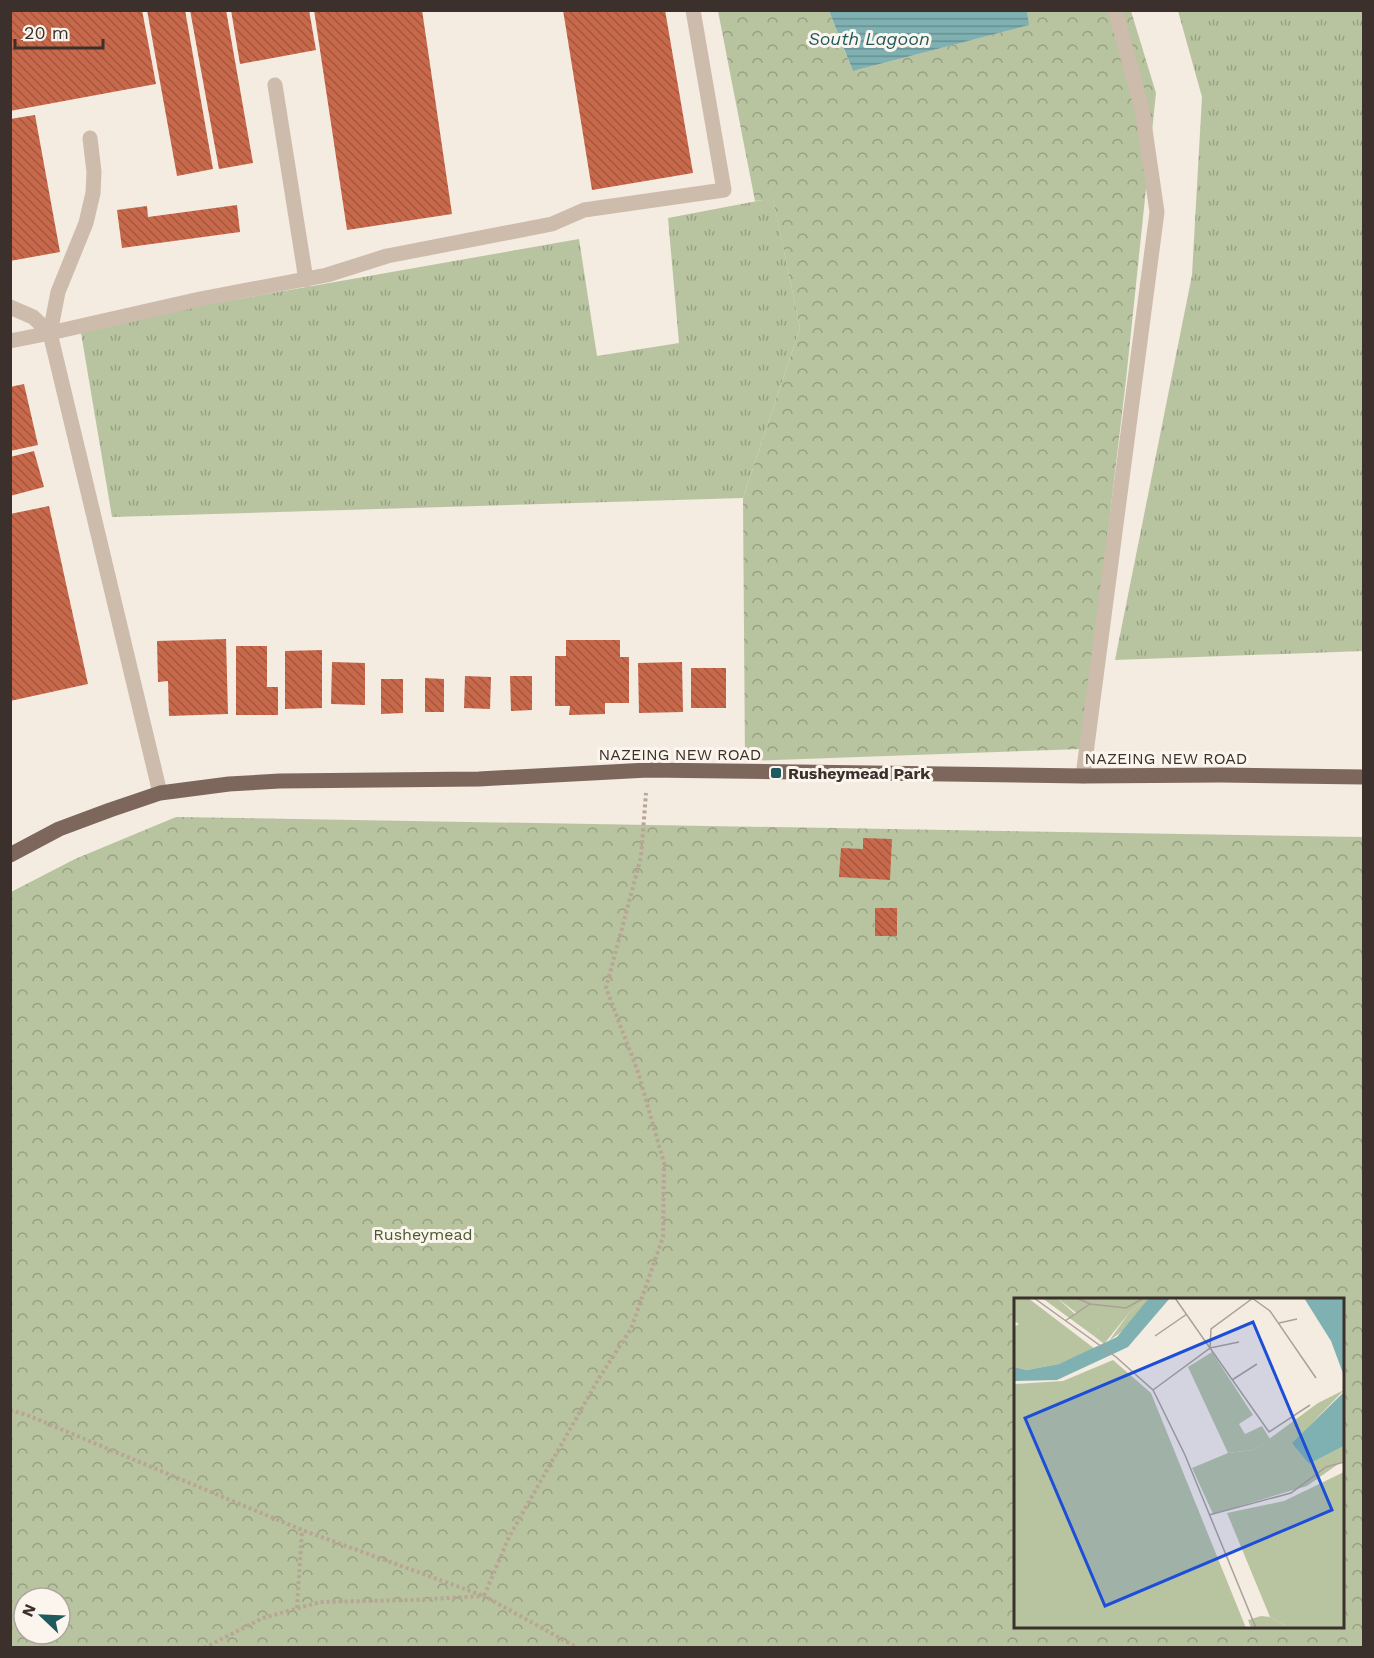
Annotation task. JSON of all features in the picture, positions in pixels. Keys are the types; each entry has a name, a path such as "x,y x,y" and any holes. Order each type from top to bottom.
{"main road":[{"name":"NAZEING NEW ROAD","path":"10,855 59,829 160,793 229,784 280,781 479,778 648,770 1364,777"}],"lane":[{"path":"10,341 200,299 306,280 387,256 552,224 584,210 724,190 693,10"},
{"path":"1083,776 1156,212 1142,109 1115,10"},
{"path":"275,85 306,280"},
{"path":"90,138 94,172 93,193 82,232 58,292 50,333 160,793"},
{"path":"10,307 33,317 50,333"}],"path":[{"path":"484,1596 509,1537 599,1378 631,1329 663,1237 664,1162 638,1072 606,988 640,857 648,770"},
{"path":"10,1410 27,1415 302,1530 484,1596 578,1647"},
{"path":"297,1608 302,1530"},
{"path":"204,1647 263,1618 320,1602 484,1596"}],"green space":[{"path":"718,11 829,11 853,71 1028,25 1027,11 1131,11 1156,93 1126,380 1082,749 745,761 743,498 800,328 773,199 755,201"},
{"path":"1178,11 1363,11 1363,651 1115,660 1192,275 1202,97"},
{"path":"773,198 800,328 743,498 112,517 80,327 579,239 597,356 679,343 668,218"},
{"name":"Rusheymead","path":"176,817 1363,837 1363,1647 11,1648 11,892 75,859"}],"water":[{"name":"South Lagoon","path":"829,11 1027,11 1029,25 853,71"}],"building":[{"path":"10,10 142,10 156,84 10,111"},
{"path":"147,10 185,10 213,169 177,176"},
{"path":"190,10 226,10 253,163 219,169"},
{"path":"231,10 309,10 316,50 240,64"},
{"path":"314,10 422,10 452,214 347,230"},
{"path":"563,10 665,10 693,173 592,190"},
{"path":"35,115 60,252 10,261 10,119"},
{"path":"237,205 240,232 122,248 117,210 147,206 148,217"},
{"path":"24,384 38,445 10,451 10,387"},
{"path":"34,451 44,487 10,496 10,457"},
{"path":"49,506 88,684 10,701 10,514"},
{"path":"226,639 228,714 169,716 168,681 158,682 157,641"},
{"path":"566,640 620,640 620,657 629,657 629,703 605,703 605,714 569,715 570,706 555,706 555,656 566,656"},
{"path":"236,646 267,646 267,687 278,687 278,715 236,715"},
{"path":"322,650 322,708 285,709 285,651"},
{"path":"332,662 365,663 365,705 331,704"},
{"path":"682,662 683,712 639,713 638,663"},
{"path":"691,668 726,668 726,708 691,708"},
{"path":"465,676 491,677 490,709 464,708"},
{"path":"510,676 532,676 532,710 511,711"},
{"path":"425,678 444,679 444,712 425,712"},
{"path":"381,679 403,679 403,713 381,714"},
{"path":"863,838 892,839 890,880 839,877 841,848 863,849"},
{"path":"875,908 897,908 897,936 875,936"}],"place":[{"name":"Rusheymead Park","path":"776,773"}]}
